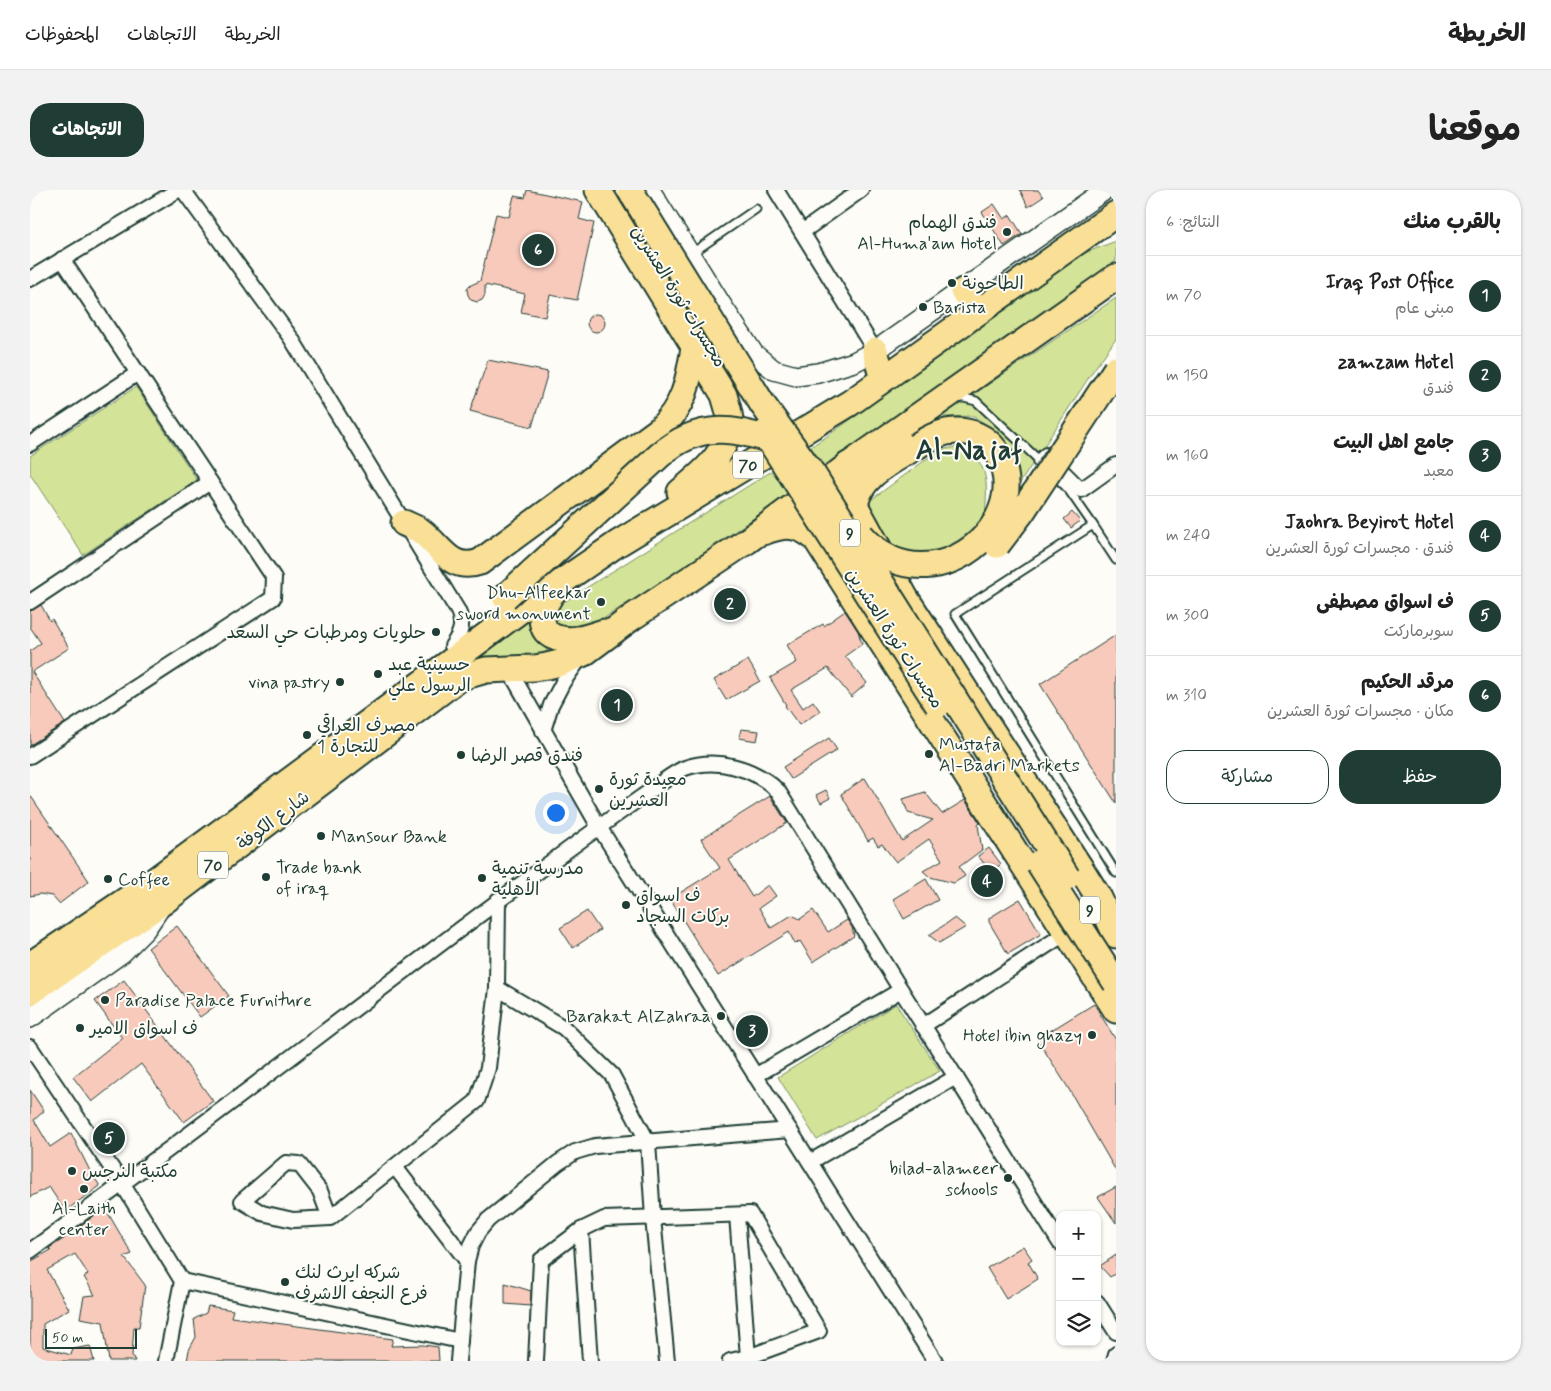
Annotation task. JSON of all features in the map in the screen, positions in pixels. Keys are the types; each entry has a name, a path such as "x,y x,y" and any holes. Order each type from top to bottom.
{"highway":[{"path":"598,190 724,395 731,422 726,442 720,454 711,465 618,544"},
{"name":"مجسرات ثورة العشرين","path":"614,190 820,520 1116,983"},
{"name":"مجسرات ثورة العشرين","path":"630,190 763,405 807,466 1068,877 1098,921 1116,942"},
{"name":"70","path":"385,718 522,609 618,544 850,403 1116,214"},
{"path":"1089,233 1103,228 1116,230"},
{"name":"70","path":"385,718 476,672 497,668 547,666 584,653 631,618 747,540 851,463 1116,277"},
{"path":"963,291 979,311"},
{"path":"404,523 421,531 449,559 456,563 464,565 480,562 659,430 668,421 683,399 694,348"},
{"path":"876,351 884,380"},
{"path":"820,520 859,560 881,573 899,580 934,581 953,577 966,571 988,554 1005,536 1116,369"},
{"path":"385,718 452,646 670,446 689,436 720,430 752,433 788,447 807,466 869,545 882,556 897,562 914,565 932,565 951,560 967,552 983,540 996,522 1003,506 1006,492 1004,469 998,455 984,439 963,431 931,436 868,479 858,492 855,507"},
{"path":"907,452 883,461 860,459 851,463 845,472 845,481 855,507 905,597 1099,898 1116,935"},
{"path":"747,540 780,528 797,527 806,530 816,539 1116,1010"},
{"path":"572,575 551,593 542,613 544,627 554,637 567,640 581,639 610,629 631,618"},
{"path":"881,641 878,628 883,616 888,612 901,608 914,612 918,616"},
{"name":"شارع الكوفة","path":"30,992 385,718"},
{"name":"شارع الكوفة","path":"30,965 156,893"}],"main road":[{"path":"650,190 754,354 774,370 796,376 818,373 854,362 876,351 1105,190"},
{"path":"30,953 110,898 131,889 156,893 145,930 122,953 30,1018"}],"street":[{"path":"30,279 178,190"},
{"path":"183,190 291,338 458,610 462,620 462,627 459,636 452,646"},
{"path":"776,190 876,351"},
{"path":"802,232 861,190"},
{"path":"30,756 273,598 274,578 62,259"},
{"path":"30,444 138,373"},
{"path":"1040,461 1046,455 1081,490 1116,465"},
{"path":"30,602 210,482"},
{"path":"543,731 551,705 563,682 584,653"},
{"path":"508,668 599,827 935,1361"},
{"path":"30,1251 123,1185 498,900 683,769 703,764 731,765 767,780 778,791 1056,1237"},
{"path":"330,1218 320,1191 299,1164 286,1162 242,1201 262,1213 293,1220 330,1218 477,1101 488,1068 497,988 498,900"},
{"path":"923,1026 1066,933"},
{"path":"497,988 564,1028 612,1075 648,1142 652,1218 667,1361"},
{"path":"756,1076 901,990"},
{"path":"30,1047 123,1185 182,1281 166,1361"},
{"path":"810,1162 956,1077"},
{"path":"458,1361 467,1261 474,1239 488,1220 566,1157 595,1146 790,1130"},
{"path":"395,1167 467,1261"},
{"path":"536,1361 541,1260 580,1230 604,1219 750,1214 819,1331 748,1357 730,1361"},
{"path":"737,1215 748,1357"},
{"path":"580,1230 590,1361"},
{"path":"182,1281 460,1341"},
{"path":"1101,1308 1116,1332"},
{"path":"1114,1361 1116,1354"}],"lane":[{"path":"689,254 756,210"},
{"path":"943,398 964,398 976,401 1068,488 1116,560"},
{"path":"1093,525 955,614 1116,873"}],"green space":[{"path":"1116,241 1116,261 990,349 832,464 669,577 593,625 560,628 552,619 551,610 826,437 1082,254"},
{"path":"1116,298 1116,339 1020,483 1012,449 995,431 974,416 940,417"},
{"path":"136,387 197,480 83,555 30,474 30,456"},
{"path":"956,447 977,459 982,467 986,487 985,521 963,544 926,556 897,552 868,502 939,450"},
{"path":"527,621 549,653 474,663"},
{"path":"896,1004 940,1071 817,1140 778,1077"}],"building":[{"path":"527,190 583,202 579,219 594,223 577,300 550,295 545,317 521,312 525,294 485,285 485,295 482,300 477,302 471,300 467,289 480,281 496,214 509,217 514,196 525,198"},
{"path":"1020,190 1038,190 1043,197 1028,207"},
{"path":"994,204 1004,219 1010,215 1022,234 1004,246 982,212"},
{"path":"596,314 602,317 605,323 602,329 596,332 590,329 587,323 590,317"},
{"path":"488,360 548,372 532,427 470,411"},
{"path":"1072,512 1080,521 1071,528 1064,519"},
{"path":"41,605 50,621 52,619 69,648 32,672 65,723 30,745 30,651 41,643 30,627 30,611"},
{"path":"845,611 858,631 862,644 845,656 867,683 851,697 828,668 791,690 803,708 813,701 820,711 799,725 785,706 770,678 797,662 787,645 823,624 824,626"},
{"path":"1116,635 1116,803 1040,684"},
{"path":"748,660 760,681 726,700 714,680"},
{"path":"741,729 759,731 757,741 739,738"},
{"path":"829,738 837,750 791,779 783,767"},
{"path":"865,778 902,841 933,820 908,813 903,799 925,792 942,814 965,800 980,823 978,825 982,850 959,867 965,876 954,883 930,877 923,871 942,860 929,839 896,862 882,844 878,846 873,838 868,841 841,794"},
{"path":"826,790 830,798 821,803 816,795"},
{"path":"30,795 89,881 59,904 52,896 40,894 30,896"},
{"path":"770,796 787,823 729,860 752,897 768,885 776,896 759,908 771,928 792,915 800,919 813,910 828,932 847,920 852,927 854,936 813,962 800,941 795,944 789,932 718,976 670,899 720,868 701,839"},
{"path":"989,848 1001,864 991,872 978,856"},
{"path":"926,879 938,900 904,919 893,899"},
{"path":"1020,899 1041,934 1008,954 989,922 989,918"},
{"path":"587,911 600,930 573,948 560,928"},
{"path":"955,918 966,927 939,943 929,935"},
{"path":"177,926 229,996 200,1017 148,948"},
{"path":"124,980 213,1101 184,1122 141,1064 92,1102 73,1077 122,1038 95,1001"},
{"path":"1094,1004 1116,1040 1116,1171 1067,1086 1037,1039"},
{"path":"30,1090 44,1111 34,1120 50,1147 71,1133 90,1171 100,1186 65,1211 49,1187 30,1197"},
{"path":"1116,1187 1116,1223 1098,1197"},
{"path":"105,1208 132,1254 124,1257 145,1285 139,1327 134,1327 132,1355 135,1361 109,1361 103,1322 80,1318 84,1296 95,1295 84,1277 88,1274 75,1254 47,1270 69,1309 43,1324 43,1347 71,1355 73,1349 90,1346 94,1361 30,1361 30,1262 51,1250 49,1248"},
{"path":"1023,1246 1032,1259 1028,1262 1038,1279 1006,1299 987,1268"},
{"path":"1116,1255 1116,1273 1110,1277 1101,1265"},
{"path":"505,1283 531,1291 530,1306 505,1304"},
{"path":"208,1306 233,1310 231,1317 393,1339 391,1346 423,1345 438,1347 439,1361 187,1361 189,1350 196,1337 194,1319 206,1313"}],"place":[{"name":"فندق الهمام Al-Huma'am Hotel","path":"1007,232"},
{"name":"مرقد الحكيم","path":"538,250"},
{"name":"الطاحونة","path":"952,283"},
{"name":"Barista","path":"923,307"},
{"name":"Dhu-Alfeekar sword monument","path":"601,602"},
{"name":"zamzam Hotel","path":"730,604"},
{"name":"حلويات ومرطبات حي السعد","path":"436,632"},
{"name":"حسينية عبد الرسول علي","path":"378,674"},
{"name":"vina pastry","path":"340,682"},
{"name":"Iraq Post Office","path":"617,705"},
{"name":"مصرف العراقي للتجارة 1","path":"307,735"},
{"name":"Mustafa Al-Badri Markets","path":"929,754"},
{"name":"فندق قصر الرضا","path":"461,755"},
{"name":"معيدة ثورة العشرين","path":"599,789"},
{"name":"Mansour Bank","path":"321,836"},
{"name":"Trade bank of iraq","path":"266,877"},
{"name":"مدرسة تنمية الأهلية","path":"482,878"},
{"name":"Coffee","path":"108,879"},
{"name":"Jaohra Beyirot Hotel","path":"987,881"},
{"name":"ف اسواق بركات السجاد","path":"626,905"},
{"name":"Paradise Palace Furniture","path":"105,1000"},
{"name":"Barakat AlZahraa","path":"721,1016"},
{"name":"ف اسواق الامير","path":"80,1028"},
{"name":"جامع اهل البيت","path":"752,1031"},
{"name":"Hotel ibin ghazy","path":"1092,1035"},
{"name":"ف اسواق مصطفى","path":"109,1138"},
{"name":"مكتبة النرجس","path":"72,1171"},
{"name":"bilad-alameer schools","path":"1008,1178"},
{"name":"Al-Laith center","path":"84,1189"},
{"name":"شركه ايرث لنك فرع النجف الاشرف","path":"285,1282"}],"district":[{"name":"Al-Najaf","path":"969,449"}]}
